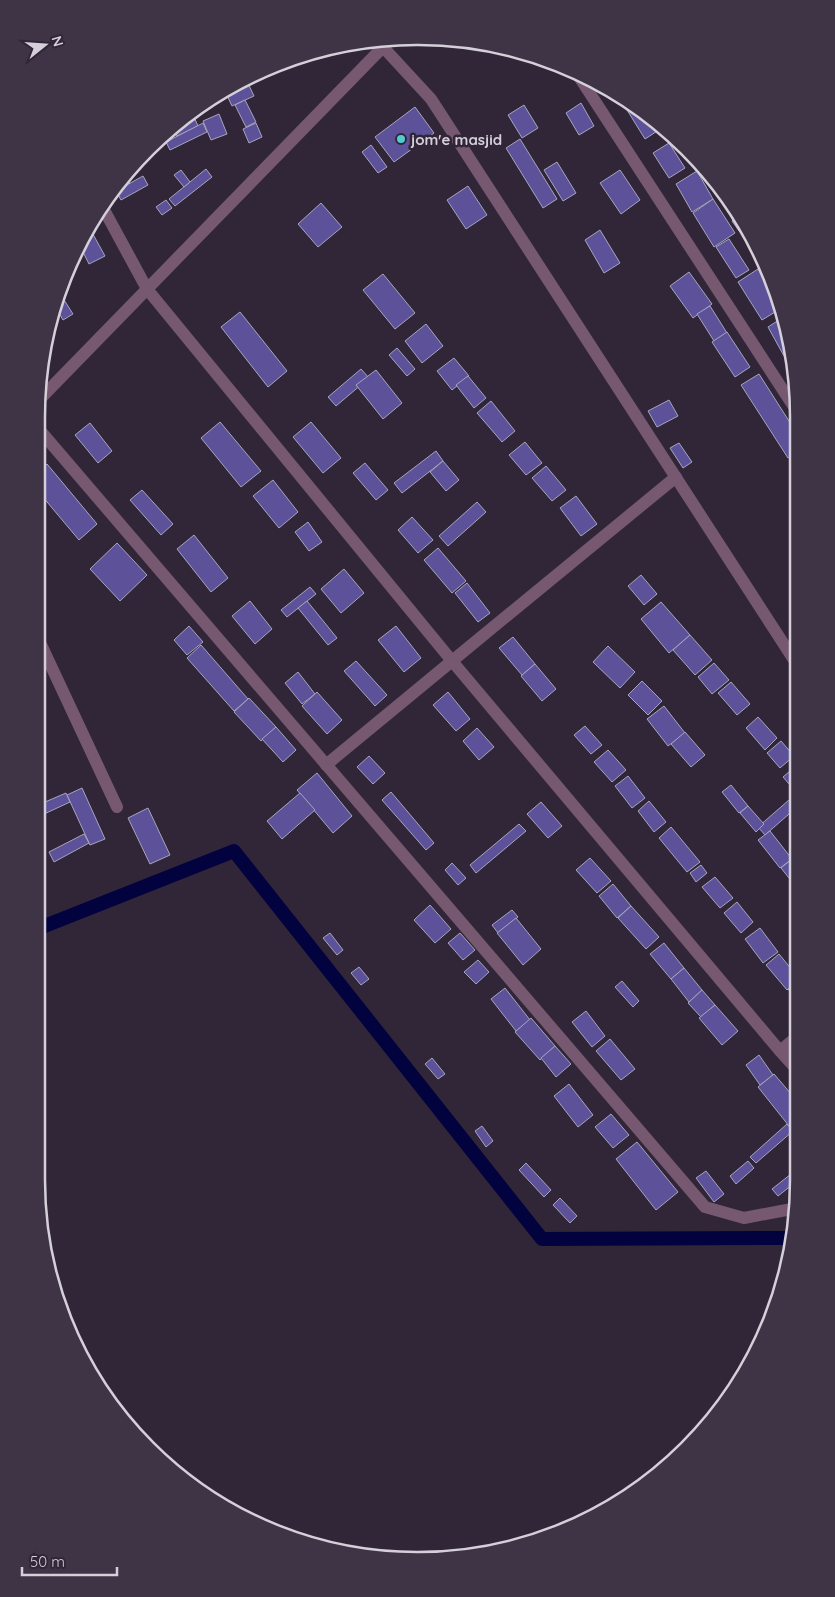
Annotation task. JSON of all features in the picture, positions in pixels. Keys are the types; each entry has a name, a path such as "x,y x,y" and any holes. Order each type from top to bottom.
{"street":[{"path":"46,393 378,47"},
{"path":"385,47 431,99 790,654"},
{"path":"584,84 789,400"},
{"path":"106,214 147,289 452,661 790,1062"},
{"path":"45,436 706,1207 744,1218 789,1210"},
{"path":"326,765 676,477"},
{"path":"45,653 117,807"},
{"path":"780,1051 790,1043"}],"building":[{"path":"249,85 254,96 232,106 228,97"},
{"path":"245,100 256,122 246,127 235,105"},
{"path":"581,103 594,126 579,135 566,113"},
{"path":"524,105 538,128 522,138 508,115"},
{"path":"415,107 434,133 394,162 375,137"},
{"path":"627,110 656,132 645,139"},
{"path":"219,114 227,134 211,140 203,121"},
{"path":"195,119 198,126 177,136 176,134"},
{"path":"203,123 207,132 170,150 166,142"},
{"path":"256,123 262,137 249,143 243,129"},
{"path":"520,139 557,199 543,208 506,148"},
{"path":"669,143 685,168 669,178 653,153"},
{"path":"371,145 387,167 378,173 362,152"},
{"path":"557,162 576,193 563,201 544,170"},
{"path":"206,169 212,177 175,206 169,199"},
{"path":"181,170 190,182 184,187 174,175"},
{"path":"620,170 640,200 621,214 600,183"},
{"path":"697,171 713,199 692,212 676,184"},
{"path":"143,176 148,185 121,200 119,196 127,185"},
{"path":"468,186 487,215 466,229 447,200"},
{"path":"713,199 735,233 714,247 693,213"},
{"path":"166,200 172,208 162,215 156,207"},
{"path":"321,203 342,227 318,247 298,224"},
{"path":"600,230 620,263 604,273 585,240"},
{"path":"93,234 105,256 89,264 83,253"},
{"path":"729,239 749,270 736,278 716,247"},
{"path":"758,269 762,276 774,312 762,320 738,282"},
{"path":"689,272 712,304 693,318 670,286"},
{"path":"383,274 415,313 395,329 363,290"},
{"path":"64,300 73,314 63,320 60,315"},
{"path":"710,306 727,333 714,341 697,314"},
{"path":"240,312 287,371 268,387 221,327"},
{"path":"777,321 784,356 768,327"},
{"path":"426,324 443,346 422,363 405,341"},
{"path":"727,332 750,367 735,377 712,342"},
{"path":"397,348 415,369 407,376 389,355"},
{"path":"454,358 469,376 452,390 437,371"},
{"path":"361,369 369,378 336,406 328,397"},
{"path":"376,370 402,403 383,419 356,385"},
{"path":"759,374 790,423 790,457 788,458 741,385"},
{"path":"468,376 486,398 474,408 456,385"},
{"path":"669,400 678,416 657,427 648,411"},
{"path":"491,401 515,431 502,442 477,413"},
{"path":"220,422 261,471 241,487 201,438"},
{"path":"311,422 341,458 323,473 293,437"},
{"path":"90,423 112,451 98,463 75,435"},
{"path":"525,442 542,463 526,475 509,455"},
{"path":"679,443 692,462 683,468 670,448"},
{"path":"436,451 443,461 402,493 394,483"},
{"path":"443,461 459,480 446,491 430,472"},
{"path":"365,463 388,490 376,500 353,473"},
{"path":"47,464 97,524 79,540 45,500 45,466"},
{"path":"546,466 566,490 552,501 532,478"},
{"path":"273,480 298,512 279,528 253,496"},
{"path":"142,490 173,524 161,535 130,500"},
{"path":"576,496 597,524 581,536 560,508"},
{"path":"477,502 486,512 448,546 439,536"},
{"path":"412,517 433,540 418,553 398,530"},
{"path":"308,522 322,542 309,551 295,532"},
{"path":"194,535 228,578 211,592 177,549"},
{"path":"117,543 147,575 120,601 90,569"},
{"path":"438,548 466,581 452,593 424,560"},
{"path":"344,569 364,593 341,613 321,589"},
{"path":"641,575 657,594 644,605 628,586"},
{"path":"467,583 490,613 478,622 455,593"},
{"path":"310,587 316,594 287,617 281,610"},
{"path":"250,601 272,629 255,644 232,616"},
{"path":"307,601 337,638 328,645 298,608"},
{"path":"661,602 690,635 669,653 641,619"},
{"path":"189,626 203,642 187,655 174,640"},
{"path":"396,626 421,658 404,672 378,640"},
{"path":"690,635 712,660 695,675 673,650"},
{"path":"513,637 535,664 522,675 499,648"},
{"path":"201,645 248,699 234,711 187,658"},
{"path":"608,646 635,672 620,688 593,662"},
{"path":"356,661 387,695 375,706 344,671"},
{"path":"714,663 729,680 712,694 698,677"},
{"path":"535,664 556,689 542,701 521,676"},
{"path":"298,672 315,694 302,704 285,683"},
{"path":"642,681 662,701 648,715 628,695"},
{"path":"731,682 750,704 737,715 718,693"},
{"path":"317,692 342,720 327,734 302,706"},
{"path":"448,692 470,719 456,731 433,705"},
{"path":"249,698 276,727 261,741 234,712"},
{"path":"664,706 685,733 668,746 647,719"},
{"path":"758,717 777,738 765,750 746,728"},
{"path":"585,726 602,745 591,754 574,735"},
{"path":"276,727 296,750 283,762 262,739"},
{"path":"477,728 494,747 479,760 463,741"},
{"path":"685,732 705,755 691,767 671,744"},
{"path":"781,741 790,751 790,759 780,768 767,753"},
{"path":"608,750 626,770 612,782 594,762"},
{"path":"369,756 385,773 373,784 357,767"},
{"path":"790,771 790,785 783,777"},
{"path":"317,773 352,816 333,833 297,790"},
{"path":"628,776 645,798 632,808 615,786"},
{"path":"731,785 748,806 739,813 722,792"},
{"path":"82,788 105,839 90,845 67,795"},
{"path":"391,792 434,843 426,850 382,800"},
{"path":"66,793 70,802 45,814 45,802"},
{"path":"300,793 315,810 282,839 267,821"},
{"path":"790,799 790,813 765,835 758,827"},
{"path":"649,801 666,822 654,832 638,811"},
{"path":"541,802 562,826 548,838 527,814"},
{"path":"748,806 764,824 756,832 740,813"},
{"path":"148,808 170,855 150,864 128,818"},
{"path":"519,824 526,831 476,873 470,865"},
{"path":"671,827 700,862 687,872 659,838"},
{"path":"770,831 790,856 790,860 780,868 758,840"},
{"path":"84,834 89,843 54,862 49,852"},
{"path":"590,858 611,881 597,893 576,870"},
{"path":"790,861 790,879 781,868"},
{"path":"452,863 466,878 458,885 445,870"},
{"path":"701,865 707,873 696,882 690,873"},
{"path":"715,877 733,898 720,908 702,887"},
{"path":"613,884 631,906 617,918 599,896"},
{"path":"737,902 753,922 741,933 724,913"},
{"path":"430,905 451,929 435,943 414,920"},
{"path":"631,906 659,937 646,949 618,918"},
{"path":"512,910 518,917 498,933 492,925"},
{"path":"516,918 541,949 523,965 497,933"},
{"path":"760,928 778,952 763,963 745,939"},
{"path":"330,933 343,950 337,955 323,938"},
{"path":"460,933 475,950 463,960 448,943"},
{"path":"664,943 684,968 671,979 650,954"},
{"path":"779,954 790,967 790,987 787,990 766,965"},
{"path":"478,960 489,972 476,984 464,972"},
{"path":"359,967 369,979 361,985 351,973"},
{"path":"684,968 702,990 689,1002 671,979"},
{"path":"622,981 639,1001 633,1007 615,987"},
{"path":"505,988 530,1020 516,1031 491,999"},
{"path":"702,990 715,1005 701,1017 688,1003"},
{"path":"715,1005 738,1031 722,1045 699,1018"},
{"path":"586,1011 605,1036 592,1047 572,1022"},
{"path":"531,1018 555,1046 540,1060 515,1032"},
{"path":"610,1039 635,1069 621,1080 596,1051"},
{"path":"555,1046 571,1064 556,1077 541,1058"},
{"path":"759,1055 773,1075 760,1085 746,1065"},
{"path":"432,1058 445,1074 438,1079 425,1064"},
{"path":"774,1074 790,1093 790,1127 758,1087"},
{"path":"569,1084 593,1115 578,1127 554,1096"},
{"path":"611,1114 629,1135 613,1148 595,1127"},
{"path":"787,1124 790,1128 790,1134 756,1163 750,1157"},
{"path":"482,1126 493,1141 486,1147 475,1131"},
{"path":"637,1142 678,1192 656,1210 616,1159"},
{"path":"748,1161 754,1168 736,1184 730,1176"},
{"path":"526,1163 551,1190 544,1197 519,1170"},
{"path":"706,1171 724,1194 714,1202 696,1178"},
{"path":"790,1175 790,1187 778,1196 772,1189"},
{"path":"560,1198 577,1216 570,1223 553,1205"}],"waterway":[{"path":"45,926 234,851 542,1239 785,1238"}],"place":[{"name":"jom'e masjid","path":"401,139"}]}
